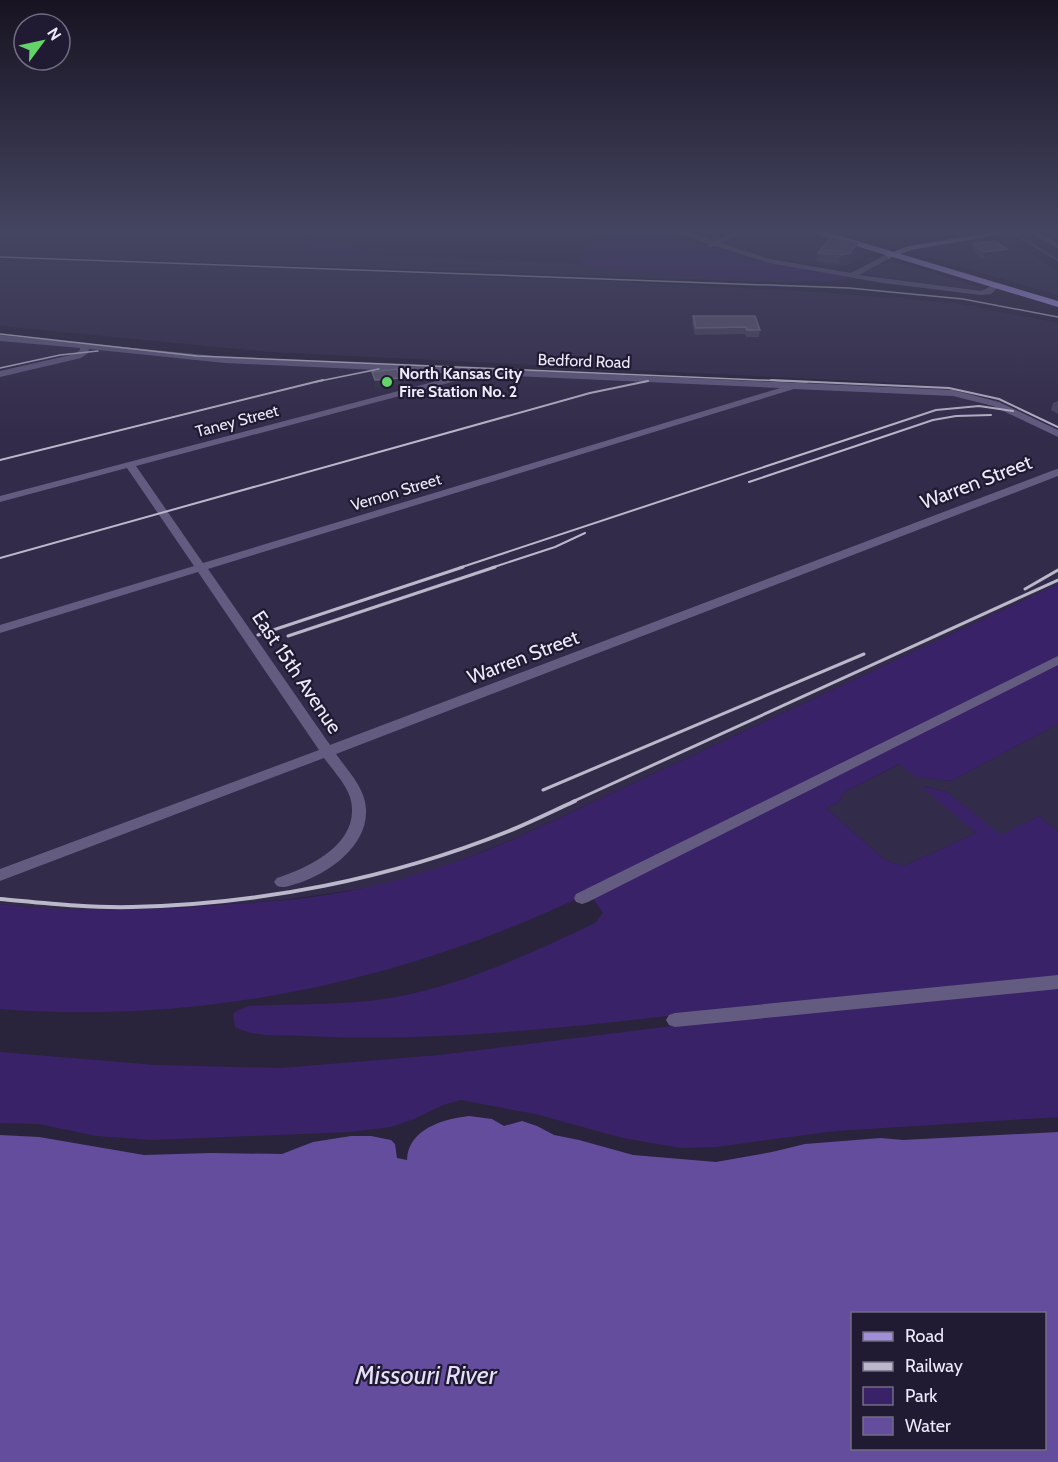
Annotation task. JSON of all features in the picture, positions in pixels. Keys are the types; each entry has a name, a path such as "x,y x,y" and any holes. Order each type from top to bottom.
{"street":[{"name":"Bedford Road","path":"0,338 225,360 952,393 996,404 1058,434"},
{"path":"0,374 78,356 85,351 84,347"},
{"name":"Taney Street","path":"0,499 481,372"},
{"name":"Vernon Street","path":"0,629 801,385"},
{"name":"East 15th Avenue","path":"130,465 357,795 360,805 359,821 348,842 328,861 304,875 282,882"},
{"name":"Warren Street","path":"0,875 328,752 1058,472"},
{"path":"582,898 1058,660"},
{"path":"675,1020 1058,982"}],"shaded area":[{"path":"0,300 919,300 953,303 1058,323 1058,584 521,836 440,869 373,887 283,900 113,912 45,909 0,904 0,337 213,359 656,379 943,385 269,352 0,326"},
{"path":"1058,724 1058,831 1039,816 1001,836 947,792 923,786 976,833 904,866 885,860 826,808 839,802 843,793 900,764 917,777 951,781"}],"green space":[{"path":"1058,584 1058,724 951,781 916,777 899,764 843,793 839,802 826,808 885,860 904,866 976,833 921,786 947,792 1001,835 1039,816 1058,831 1058,1117 835,1131 716,1147 681,1148 623,1138 535,1114 461,1100 443,1105 391,1127 349,1132 153,1140 96,1136 39,1124 0,1123 0,1052 156,1065 280,1068 439,1055 680,1025 676,1015 492,1033 399,1037 270,1035 243,1031 235,1027 233,1014 249,1006 369,1001 428,990 485,971 595,923 603,913 589,893 519,924 376,973 302,990 227,1003 152,1010 76,1012 0,1009 0,904 51,909 102,910 258,902 340,893 419,874 470,857 521,836"}],"water":[{"name":"Missouri River","path":"469,1116 492,1119 504,1126 522,1121 554,1135 633,1155 716,1162 805,1144 881,1138 903,1140 1058,1132 1058,1462 0,1462 0,1135 39,1137 144,1155 282,1154 313,1142 351,1136 371,1136 391,1140 395,1144 397,1158 407,1160 413,1140 420,1133 448,1120"}],"building":[{"path":"693,316 755,316 760,330 747,330 746,327 696,328"},
{"path":"397,369 400,378 375,380 372,372"}],"railway":[{"path":"969,300 1058,317"},
{"path":"0,334 197,356 807,382"},
{"path":"0,368 60,355 98,351"},
{"path":"315,382 379,369"},
{"path":"0,460 323,380"},
{"path":"771,380 949,388 999,399 1058,427"},
{"path":"0,558 590,393 648,381 643,382"},
{"path":"459,568 936,410 979,406 1013,411"},
{"path":"749,482 933,420 956,416 991,415"},
{"path":"491,568 555,547 585,533"},
{"path":"258,635 463,567"},
{"path":"288,636 495,567"},
{"path":"1025,589 1058,570"},
{"path":"572,802 1058,580"},
{"path":"543,790 864,654"},
{"path":"0,899 82,906 132,907 228,901 324,886 418,863 464,848 509,831 575,801"}],"place":[{"name":"North Kansas City Fire Station No. 2","path":"387,382"}]}
